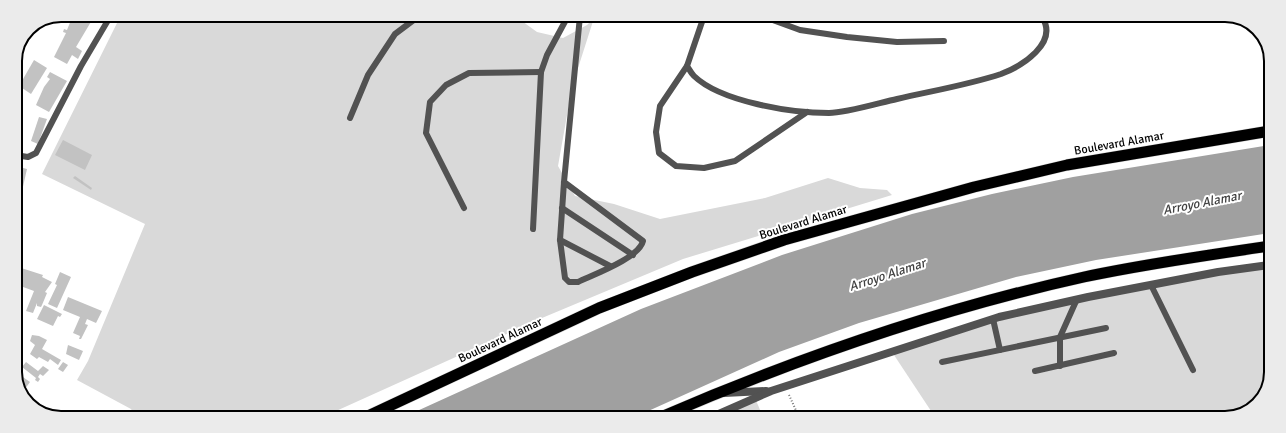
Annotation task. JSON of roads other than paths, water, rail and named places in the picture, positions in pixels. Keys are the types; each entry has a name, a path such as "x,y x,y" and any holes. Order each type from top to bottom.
{"highway":[{"name":"Boulevard Alamar","path":"379,411 599,308 692,272 784,240 974,186 1067,165 1264,132"},
{"path":"675,411 717,393 876,334 966,307 1084,277 1264,247"}],"street":[{"path":"726,411 771,391 993,319 1077,299 1264,266"},
{"path":"717,393 771,391"}],"lane":[{"path":"22,156 28,157 36,153 107,22"},
{"path":"350,118 368,75 395,34 411,22"},
{"path":"533,229 541,72 546,55 565,22"},
{"path":"564,182 643,241 642,246 633,255 578,282 569,282 565,278 560,240 564,182 579,22"},
{"path":"702,22 687,66 660,106 656,132 659,153 676,166 704,168 735,161 807,112"},
{"path":"778,22 800,30 839,36 897,42 944,41"},
{"path":"687,66 693,76 718,92 779,110 830,113 932,91 1001,73 1030,59 1047,38 1047,24 1046,22"},
{"path":"464,208 426,133 430,102 446,84 469,73 541,72"},
{"path":"562,208 633,255"},
{"path":"560,240 610,266"},
{"path":"1152,285 1193,370"},
{"path":"1060,366 1060,337 1077,299"},
{"path":"993,319 1000,350"},
{"path":"942,362 1106,328"},
{"path":"1035,371 1114,354"}],"water":[{"name":"Arroyo Alamar","path":"1264,146 1264,234 1096,260 1016,277 859,323 779,352 648,411 417,411 641,309 782,255 912,214 992,194 1073,177"}]}
